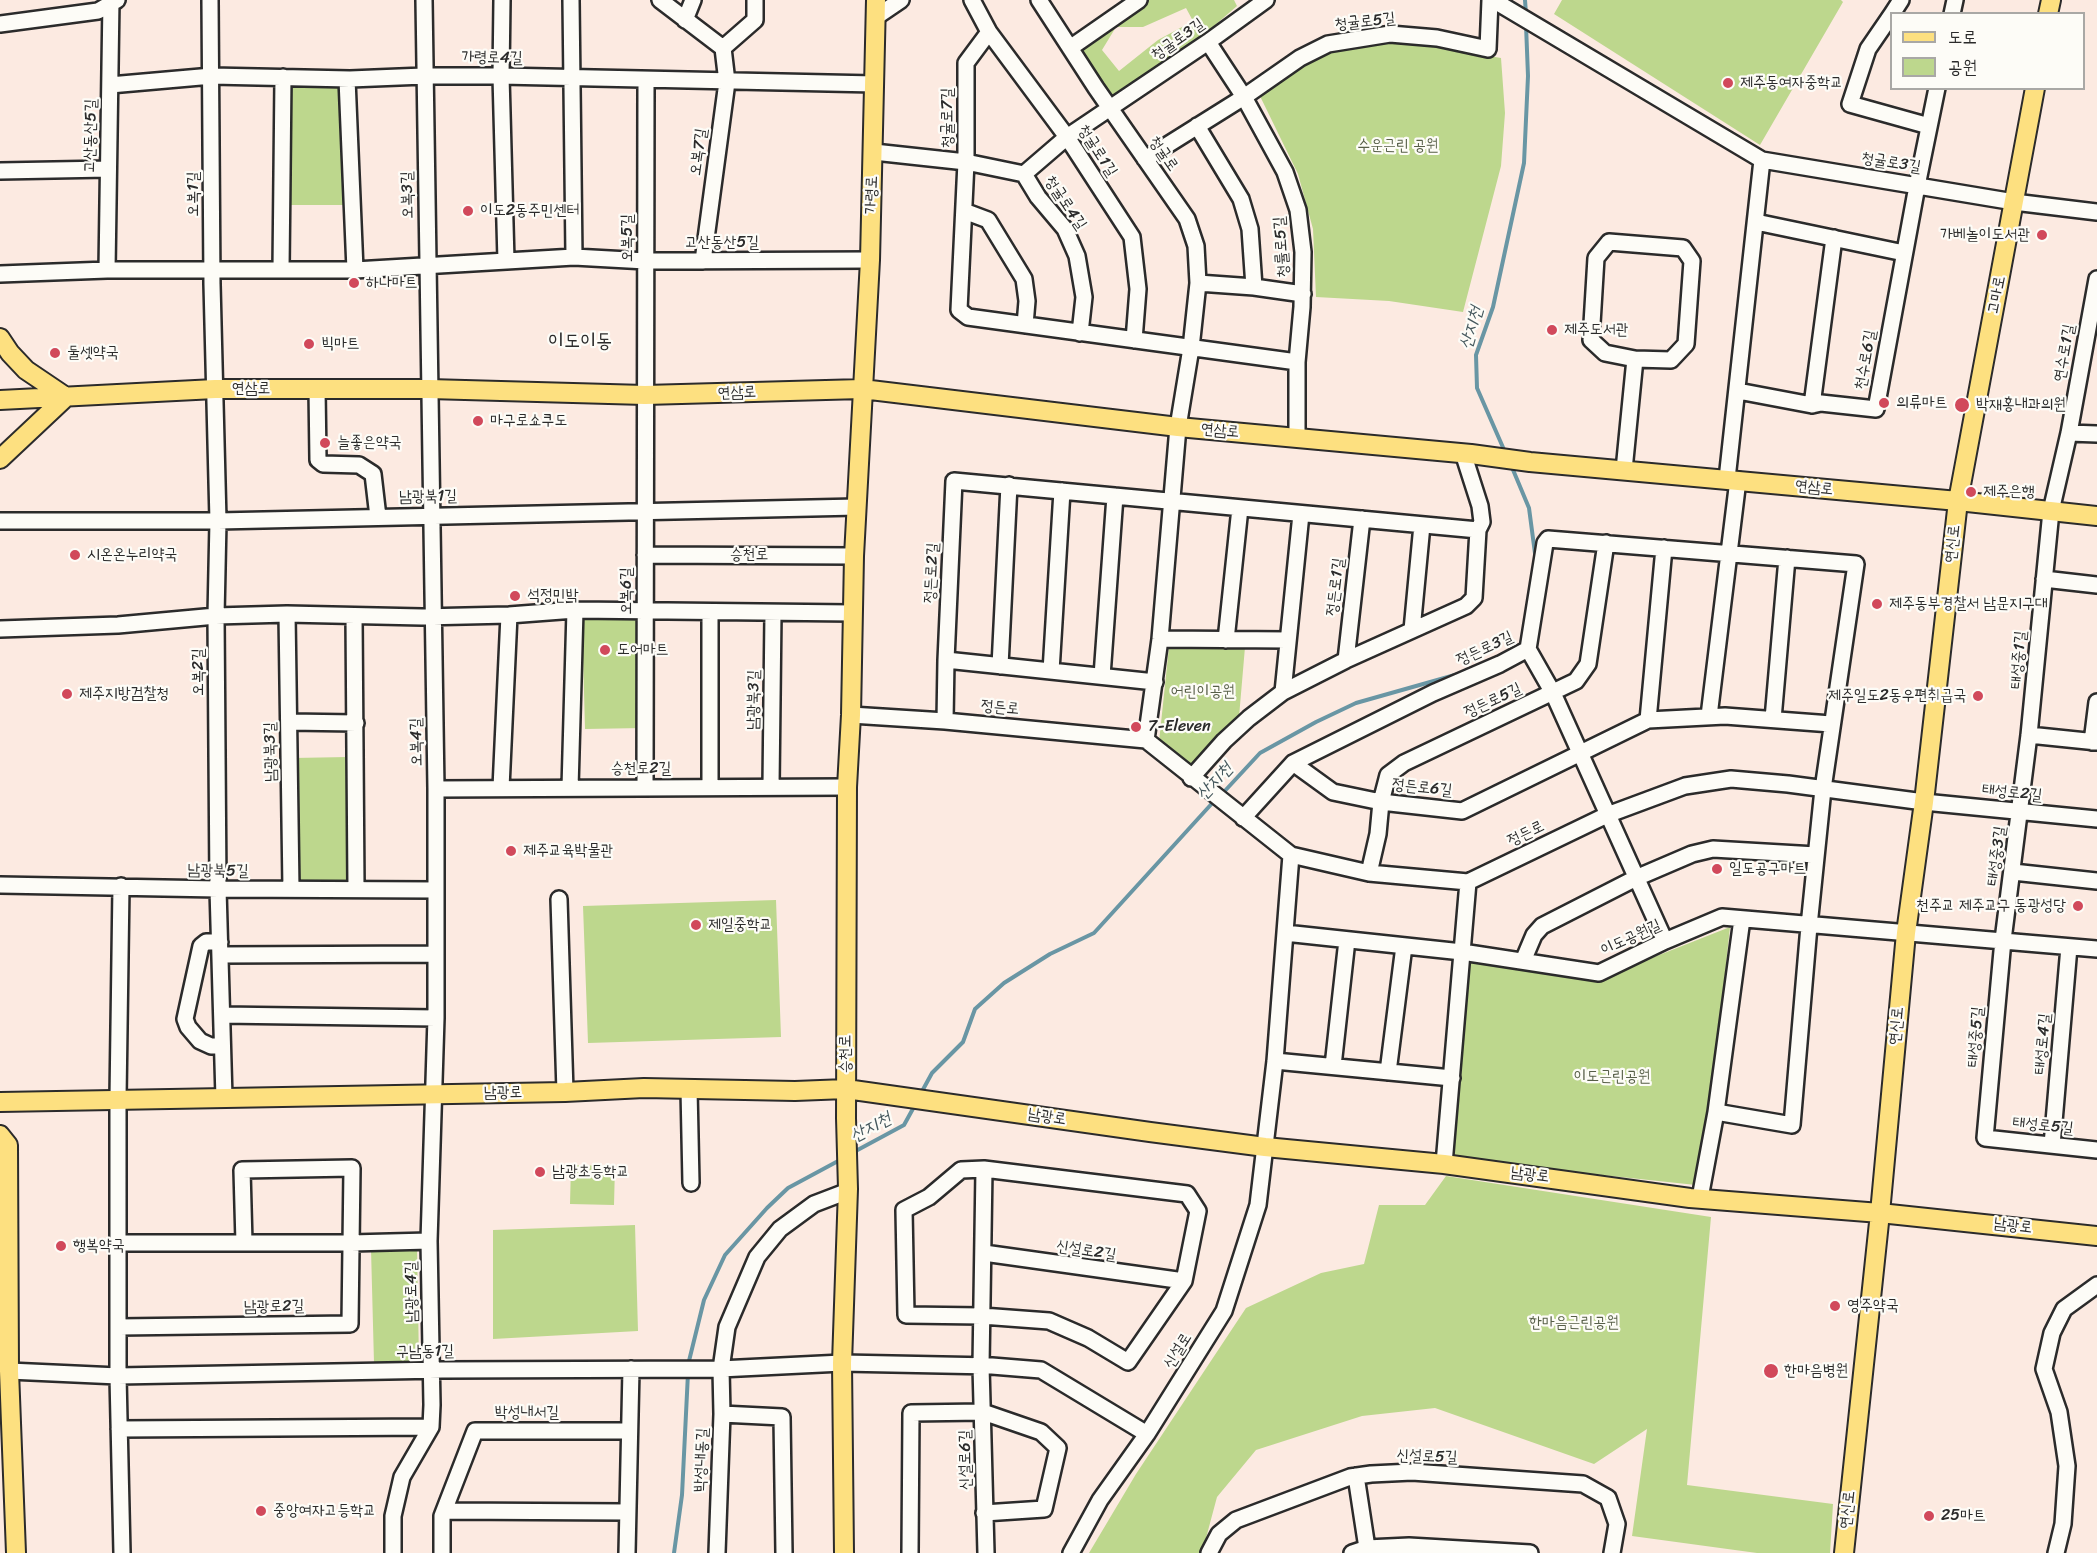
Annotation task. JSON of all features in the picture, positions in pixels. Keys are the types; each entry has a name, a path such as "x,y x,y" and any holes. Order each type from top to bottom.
{"main road":[{"name":"가령로","path":"862,389 870,260 876,9"},
{"name":"고마로","path":"1958,501 2035,90"},
{"path":"0,338 26,370 66,397 0,459"},
{"name":"연삼로","path":"0,399 215,389 429,389 645,395 862,389 1178,427 2097,516"},
{"name":"승천로","path":"844,1553 842,1364 848,1190 846,1118 847,787 862,389"},
{"name":"연신로","path":"1844,1553 1880,1213 1906,933 1924,802 1958,501"},
{"name":"남광로","path":"0,1102 118,1098 565,1092 644,1088 795,1091 846,1089 1265,1147 1444,1164 1700,1198 1880,1213 2097,1236"},
{"path":"0,1135 8,1145 9,1371 16,1553"}],"street":[{"name":"오복1길","path":"210,0 215,389"},
{"name":"오복3길","path":"424,0 429,389"},
{"path":"502,0 501,76 506,261"},
{"path":"571,0 574,257"},
{"path":"660,0 723,48 755,20 755,0"},
{"path":"685,20 693,0"},
{"path":"876,9 901,0"},
{"name":"청귤로1길","path":"972,0 989,32 1067,137 1132,237 1138,289 1134,340"},
{"name":"청귤로","path":"1039,0 1186,219 1196,246 1198,283 1191,348 1178,427"},
{"name":"청귤로3길","path":"1024,174 1067,137 1111,109 1266,0"},
{"name":"청귤로3길","path":"1492,0 1762,160 2014,202 2097,212"},
{"name":"청귤로5길","path":"1145,159 1244,97 1300,58 1328,44 1390,34 1437,38 1488,49 1492,0"},
{"path":"0,24 98,11 113,1"},
{"name":"고산동산5길","path":"107,270 113,1"},
{"path":"1070,48 1130,3"},
{"path":"1890,17 1868,49 1850,104 1929,126"},
{"name":"청귤로7길","path":"989,32 966,63 966,162 959,310 969,318 1191,348"},
{"name":"청률로5길","path":"1208,42 1244,97 1285,172 1299,210 1303,252 1303,294 1297,362 1297,437"},
{"name":"오복7길","path":"703,261 727,82 723,48"},
{"name":"가령로4길","path":"110,85 212,76 347,79 501,76 875,84"},
{"path":"281,270 283,77"},
{"path":"347,79 355,270"},
{"name":"오복5길","path":"645,395 646,80"},
{"name":"천수로6길","path":"1738,391 1812,405 1821,402 1876,409 1937,90"},
{"path":"1197,126 1241,199 1250,229 1254,287"},
{"name":"청귤로4길","path":"873,152 966,162 1024,174 1038,197 1065,229 1077,256 1084,297 1080,333"},
{"path":"1709,716 1728,553 1738,391 1762,160"},
{"path":"0,171 108,169"},
{"path":"964,211 988,220 1024,279 1028,301 1025,325"},
{"path":"1756,222 1904,253"},
{"path":"1812,405 1834,238"},
{"path":"1609,242 1683,248 1692,261 1686,344 1671,360 1635,359 1605,353 1591,340 1596,258 1609,242"},
{"name":"고산동산5길","path":"0,274 107,270 355,270 574,257 646,261 870,260"},
{"name":"연수로1길","path":"2051,511 2069,433 2097,279"},
{"path":"1198,283 1254,287 1303,294"},
{"path":"1191,348 1297,362"},
{"path":"1624,470 1635,359"},
{"name":"오복2길","path":"215,389 218,521 216,616 219,889 224,1098"},
{"path":"317,389 318,460 323,464 359,465 374,474 378,517"},
{"name":"오복4길","path":"429,389 436,789 434,1094"},
{"name":"오복6길","path":"645,395 645,787"},
{"path":"1178,427 1160,639 1146,740 1191,778 1291,855 1369,873 1468,882 1444,1164"},
{"path":"2069,433 2097,434"},
{"path":"1191,778 1224,741 1283,692 1346,660 1466,606 1474,598 1478,530 1482,522 1467,454"},
{"name":"정든로2길","path":"945,721 954,481 1173,501"},
{"path":"1000,666 1009,485"},
{"path":"1051,671 1062,491"},
{"path":"1102,676 1115,496"},
{"path":"1173,501 1478,530"},
{"name":"남광북1길","path":"0,521 218,521 857,507"},
{"path":"1226,640 1240,508"},
{"name":"태성중1길","path":"2021,812 2051,511"},
{"path":"1283,692 1301,514"},
{"name":"정든로1길","path":"1346,660 1362,519"},
{"path":"1412,630 1422,525"},
{"name":"정든로3길","path":"1247,821 1293,763 1423,697 1500,664 1528,649 1545,543 1548,539 1856,564 1823,789"},
{"name":"정든로5길","path":"1369,873 1388,775 1404,763 1576,681 1588,664 1606,543"},
{"path":"1648,720 1664,548"},
{"name":"승천로","path":"645,555 854,556"},
{"path":"1773,719 1788,558"},
{"path":"2044,579 2097,585"},
{"path":"0,629 118,625 216,616 287,614 433,617 575,610 852,614"},
{"path":"570,788 575,610"},
{"path":"710,612 710,787"},
{"name":"남광북3길","path":"771,786 773,613"},
{"name":"남광북3길","path":"287,614 291,890"},
{"path":"501,788 509,615"},
{"path":"354,616 356,890"},
{"path":"1160,639 1288,639"},
{"path":"1528,649 1552,693 1665,941"},
{"path":"946,660 1155,682"},
{"path":"2030,735 2095,742 2097,702"},
{"name":"정든로","path":"850,715 945,721 1146,740"},
{"name":"정든로6길","path":"1293,763 1333,792 1381,802 1462,811 1648,720 1709,716 1831,723"},
{"path":"289,722 356,723"},
{"name":"정든로","path":"1468,882 1607,815 1686,786 1731,779 1924,802"},
{"name":"승천로2길","path":"436,789 847,787"},
{"path":"1716,1112 1792,1125 1823,789"},
{"name":"태성로2길","path":"1924,802 2097,819"},
{"name":"태성중3길","path":"2003,940 2021,812"},
{"path":"1523,961 1534,935 1542,926 1636,878 1692,854 1713,849 1816,855"},
{"path":"1265,1147 1275,1061 1291,855"},
{"path":"2013,872 2097,881"},
{"name":"남광북5길","path":"0,885 436,890"},
{"path":"121,886 118,1376 122,1553"},
{"path":"559,899 565,1092"},
{"name":"이도공원길","path":"1285,933 1462,952 1599,973 1722,917 1906,933"},
{"path":"1700,1198 1716,1112 1742,919"},
{"path":"1906,933 2097,949"},
{"path":"1334,1066 1347,940"},
{"name":"태성중5길","path":"1985,1138 2003,940"},
{"path":"222,1046 211,1046 200,1041 188,1027 185,1019 201,946 206,942 220,948 436,954"},
{"path":"1388,1072 1404,946"},
{"name":"태성로4길","path":"2052,1145 2069,947"},
{"path":"222,1015 436,1018"},
{"path":"1275,1061 1452,1078"},
{"path":"689,1089 691,1183"},
{"name":"남광로4길","path":"393,1553 393,1516 402,1478 431,1427 429,1241 434,1094"},
{"name":"태성로5길","path":"1985,1138 2097,1150"},
{"name":"신설로","path":"1071,1553 1100,1500 1147,1434 1224,1311 1258,1205 1265,1147"},
{"path":"244,1243 242,1170 352,1168 351,1243"},
{"path":"981,1366 984,1169"},
{"path":"984,1169 1187,1194 1197,1211 1184,1281 1128,1362 1088,1338 1049,1321 982,1316 906,1316 904,1210 929,1197 961,1170 984,1169"},
{"name":"박성내동길","path":"717,1553 722,1414 720,1369 727,1327 757,1257 780,1229 814,1204 848,1190"},
{"path":"119,1243 429,1241"},
{"name":"남광로2길","path":"119,1328 350,1324 351,1243"},
{"name":"신설로2길","path":"984,1253 1184,1281"},
{"path":"2056,1553 2063,1524 2067,1466 2059,1412 2044,1369 2052,1334 2064,1309 2097,1286"},
{"name":"구남동1길","path":"9,1371 118,1376 431,1370 720,1369 842,1364 981,1366 1041,1370 1147,1434"},
{"name":"신설로6길","path":"981,1366 986,1553"},
{"path":"627,1553 629,1431 638,1369"},
{"path":"910,1553 911,1413 983,1412 1041,1432 1058,1448 1044,1509 984,1513"},
{"path":"722,1414 782,1417 784,1553"},
{"path":"119,1429 431,1427"},
{"name":"박성내서길","path":"442,1553 442,1516 476,1431 629,1431"},
{"name":"신설로5길","path":"1209,1553 1219,1534 1236,1520 1356,1476 1412,1472 1583,1484 1608,1498 1617,1524 1612,1553"},
{"path":"1356,1476 1367,1548"},
{"path":"444,1511 627,1512"},
{"path":"1352,1553 1367,1548 1442,1546 1530,1553"}],"green space":[{"path":"1149,0 1234,0 1237,6 1207,32 1118,93 1108,96 1077,49 1088,39","holes":["1186,8 1193,21 1158,40 1119,71 1102,50 1116,27 1143,27"]},
{"name":"제주동여자중학교","path":"1562,0 1841,0 1843,2 1760,145 1554,14"},
{"name":"수운근린 공원","path":"1390,39 1501,58 1505,113 1501,166 1463,312 1389,301 1316,297 1313,229 1298,174 1258,92 1319,54"},
{"path":"287,84 344,84 345,205 288,205"},
{"path":"641,616 643,728 585,729 582,617"},
{"name":"어린이공원","path":"1169,647 1245,647 1239,717 1230,723 1192,765 1159,742"},
{"path":"348,757 350,884 295,885 293,758"},
{"path":"776,900 781,1037 588,1043 583,906"},
{"name":"이도근린공원","path":"1730,927 1719,1030 1696,1185 1451,1159 1470,957 1601,978"},
{"path":"571,1165 615,1166 614,1205 570,1204"},
{"name":"한마음근린공원","path":"1446,1176 1711,1217 1687,1485 1833,1504 1830,1553 1757,1553 1632,1536 1647,1429 1594,1464 1435,1408 1362,1416 1256,1450 1217,1497 1202,1553 1089,1553 1136,1474 1246,1308 1321,1273 1364,1264 1379,1205 1425,1205"},
{"path":"635,1225 638,1331 493,1339 493,1230"},
{"path":"417,1248 419,1362 374,1363 371,1249"}],"waterway":[{"name":"산지천","path":"1525,0 1526,14"},
{"name":"산지천","path":"1505,452 1477,388 1476,355 1493,307 1524,163 1528,76 1526,25"},
{"name":"산지천","path":"1511,465 1529,508 1536,561"},
{"name":"산지천","path":"1222,794 1260,753 1316,722 1356,703 1462,673"},
{"name":"산지천","path":"920,1095 932,1073 963,1042 975,1009 1004,983 1050,954 1094,933 1216,799"},
{"name":"산지천","path":"852,1153 904,1125 915,1105"},
{"name":"산지천","path":"688,1365 704,1300 725,1255 788,1188 840,1160"},
{"name":"산지천","path":"674,1553 682,1495 688,1373"}],"place":[{"name":"제주동여자중학교","path":"1728,83"},
{"name":"이도2동주민센터","path":"468,211"},
{"name":"가베놀이도서관","path":"2042,235"},
{"name":"하나마트","path":"354,283"},
{"name":"제주도서관","path":"1552,330"},
{"name":"빅마트","path":"309,344"},
{"name":"둘셋약국","path":"55,353"},
{"name":"의류마트","path":"1884,403"},
{"name":"박재홍내과의원","path":"1962,405"},
{"name":"마구로쇼쿠도","path":"478,421"},
{"name":"늘좋은약국","path":"325,443"},
{"name":"제주은행","path":"1971,492"},
{"name":"시온온누리약국","path":"75,555"},
{"name":"석정민박","path":"515,596"},
{"name":"제주동부경찰서 남문지구대","path":"1877,604"},
{"name":"도어마트","path":"605,650"},
{"name":"제주지방검찰청","path":"67,694"},
{"name":"제주일도2동우편취급국","path":"1978,696"},
{"name":"7-Eleven","path":"1136,727"},
{"name":"제주교육박물관","path":"511,851"},
{"name":"일도공구마트","path":"1717,869"},
{"name":"천주교 제주교구 동광성당","path":"2078,906"},
{"name":"제일중학교","path":"696,925"},
{"name":"남광초등학교","path":"540,1172"},
{"name":"행복약국","path":"61,1246"},
{"name":"영주약국","path":"1835,1306"},
{"name":"한마음병원","path":"1771,1371"},
{"name":"중앙여자고등학교","path":"261,1511"},
{"name":"25마트","path":"1929,1516"}],"district":[{"name":"이도이동","path":"580,342"}]}
